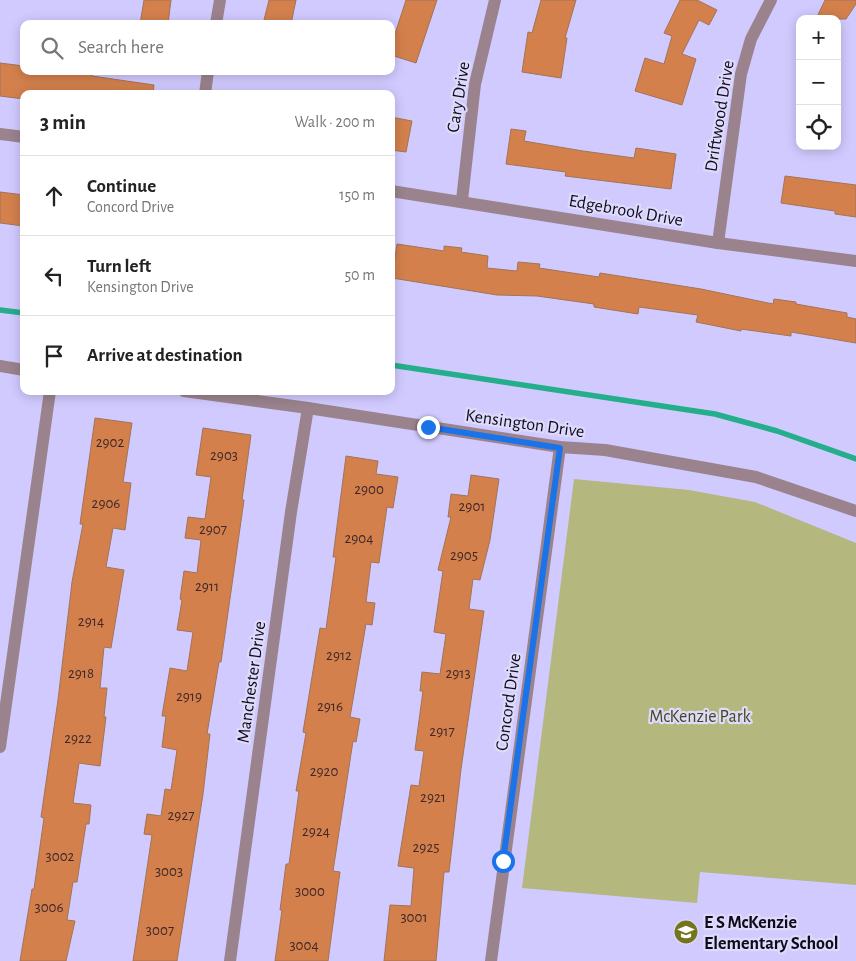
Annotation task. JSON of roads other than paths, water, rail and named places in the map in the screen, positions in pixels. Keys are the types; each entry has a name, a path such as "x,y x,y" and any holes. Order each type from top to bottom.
{"street":[{"path":"217,20 220,0"},
{"name":"Cary Drive","path":"462,200 475,84 495,0"},
{"name":"Driftwood Drive","path":"718,243 741,74 751,39 771,0"},
{"path":"206,90 207,75"},
{"path":"0,134 20,136"},
{"name":"Edgebrook Drive","path":"395,192 462,200 718,243 856,262"},
{"path":"0,366 20,369"},
{"path":"0,747 49,395"},
{"name":"Kensington Drive","path":"213,395 560,448 605,450 756,477 856,511"},
{"name":"Manchester Drive","path":"230,961 290,522 308,408"},
{"name":"Concord Drive","path":"491,961 560,448"}],"waterway":[{"path":"0,310 20,312"},
{"path":"395,366 715,414 777,431 856,459"}],"place":[{"name":"E S McKenzie Elementary School","path":"686,932"}],"park label":[{"name":"McKenzie Park","path":"700,716"}]}
